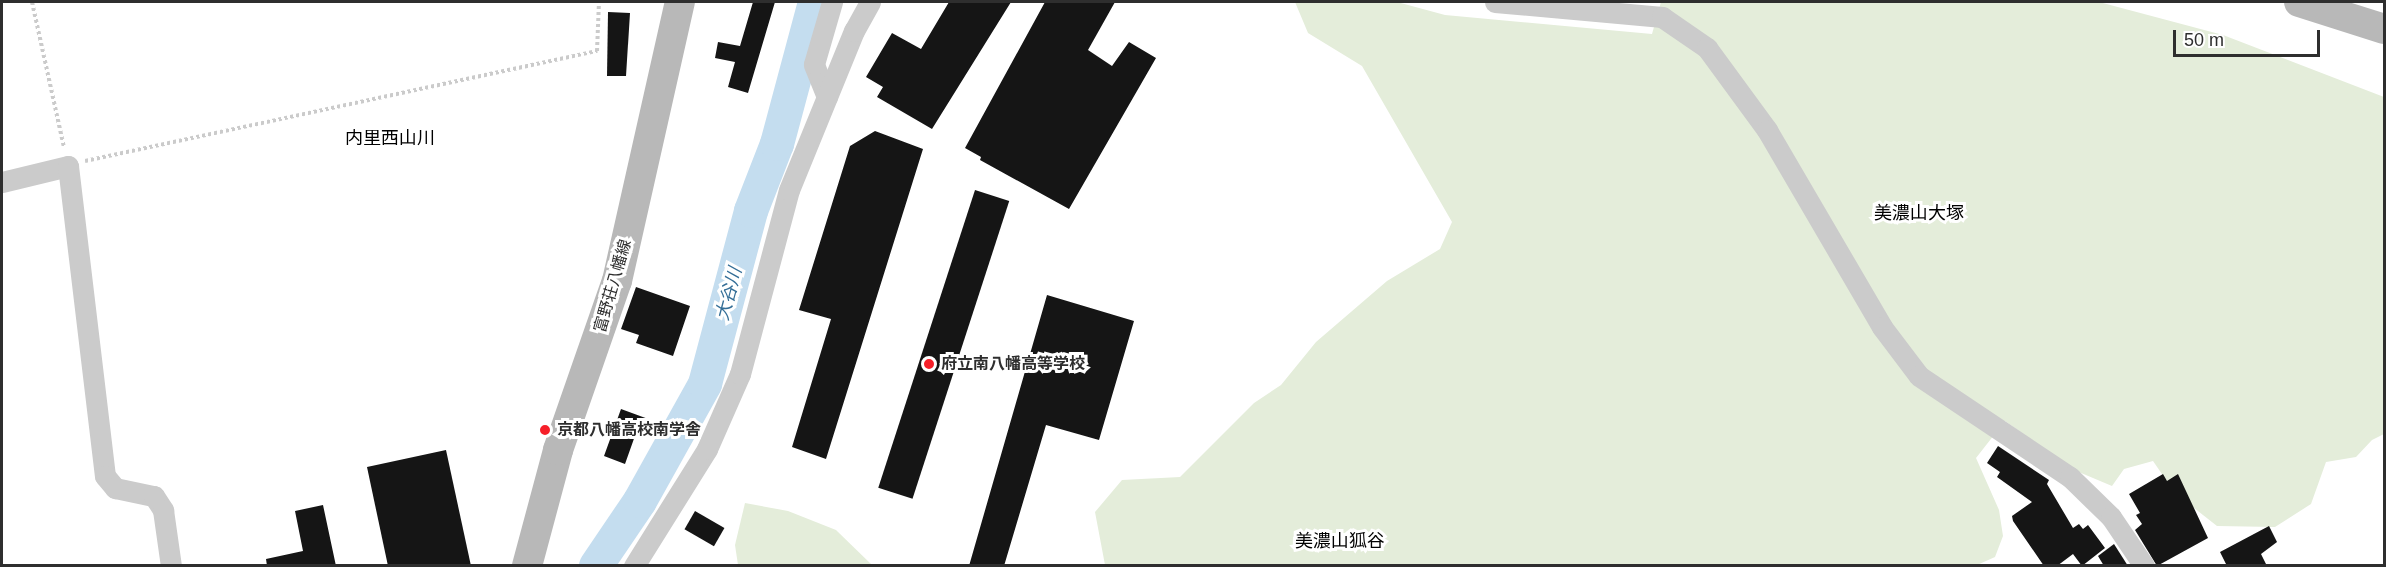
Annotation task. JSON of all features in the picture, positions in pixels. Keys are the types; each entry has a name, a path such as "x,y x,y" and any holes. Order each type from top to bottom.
{"main road":[{"name":"富野荘八幡線","path":"527,566 558,450 617,281 680,2"},
{"path":"2299,2 2385,29"}],"street":[{"path":"827,97 814,64 832,2"},
{"path":"634,566 708,449 740,375 789,190 827,97 870,2"},
{"path":"1494,2 1662,17 1707,48 1767,130 1882,327 1919,376 2070,477 2110,518 2144,566"},
{"path":"2,182 68,166 105,476 114,489 154,496 163,510 171,566"}],"path":[{"path":"32,2 68,166 112,154 597,51 598,2"}],"green space":[{"path":"1295,2 1397,2 1445,15 1652,34 1661,2 2099,2 2223,35 2384,97 2384,434 2372,440 2356,457 2326,462 2311,504 2275,527 2217,526 2175,493 2153,461 2124,469 2112,486 2074,470 2005,421 1976,458 1999,510 2003,536 1995,557 1977,565 1105,565 1095,512 1122,480 1180,477 1254,403 1281,385 1316,342 1387,281 1440,249 1452,222 1362,66 1308,33"},
{"path":"745,503 788,511 836,530 872,565 738,565 735,545"}],"building":[{"path":"753,2 775,2 748,93 728,87 735,62 715,58 718,42 740,46"},
{"path":"949,2 1011,2 932,129 877,97 883,87 866,77 892,33 921,49"},
{"path":"1045,2 1115,2 1088,50 1112,66 1129,42 1156,58 1069,209 980,160 981,157 965,148"},
{"path":"608,12 630,13 626,76 607,76"},
{"path":"875,131 923,149 826,459 792,447 831,319 799,310 850,146"},
{"path":"975,190 1009,201 913,499 878,488"},
{"path":"636,287 690,306 673,356 636,343 639,335 621,329"},
{"path":"1047,295 1134,321 1099,440 1046,425 1004,566 969,566"},
{"path":"621,409 651,420 645,436 636,433 625,464 604,456"},
{"path":"1998,446 2049,480 2047,484 2073,528 2079,524 2083,529 2088,525 2105,548 2082,566 2073,554 2057,566 2044,566 2013,521 2012,516 2032,502 1997,477 2000,472 1987,463"},
{"path":"446,450 471,566 388,566 367,467"},
{"path":"2163,474 2167,481 2178,474 2208,538 2157,566 2135,530 2142,524 2136,515 2140,513 2129,494"},
{"path":"323,505 336,566 267,566 266,559 303,551 295,511"},
{"path":"695,511 724,528 714,546 684,529"},
{"path":"2269,526 2277,542 2261,554 2267,566 2227,566 2220,552"},
{"path":"2114,544 2128,566 2104,566 2098,556"}],"waterway":[{"name":"大谷川","path":"596,566 640,501 705,384 751,211 777,144 815,2"}],"place":[{"name":"府立南八幡高等学校","path":"929,364"},
{"name":"京都八幡高校南学舎","path":"545,430"}],"district":[{"name":"内里西山川","path":"390,138"},
{"name":"美濃山大塚","path":"1919,213"},
{"name":"美濃山狐谷","path":"1340,541"}]}
